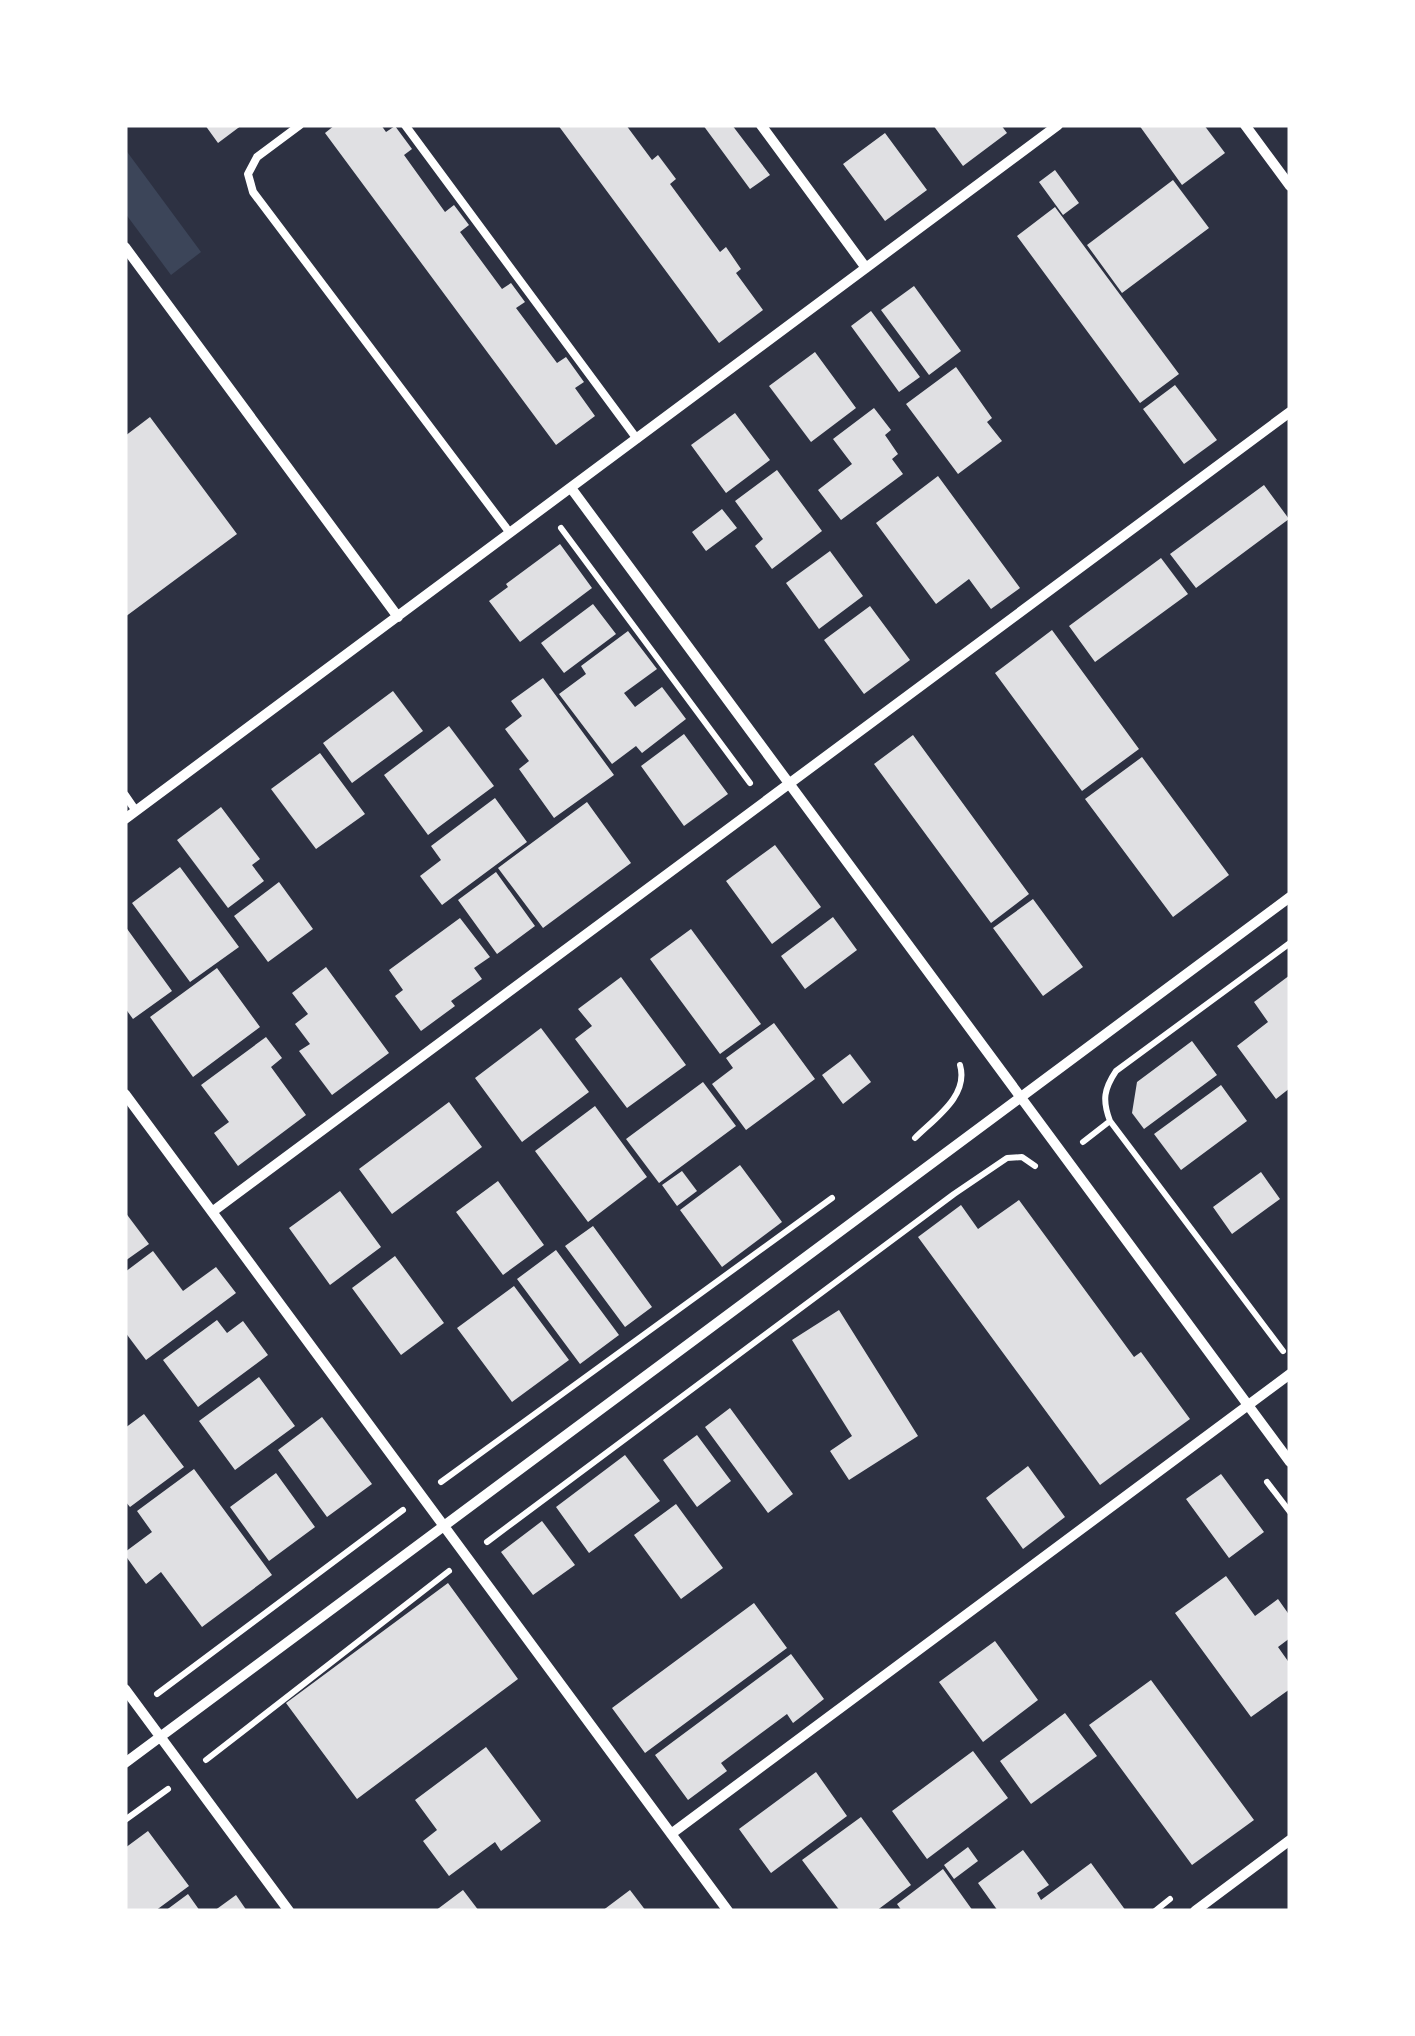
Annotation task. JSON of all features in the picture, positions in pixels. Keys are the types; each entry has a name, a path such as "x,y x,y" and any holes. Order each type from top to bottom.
{"street":[{"path":"761,125 866,268"},
{"path":"125,819 1058,125"},
{"path":"1245,125 1290,186"},
{"path":"125,247 398,617"},
{"path":"212,1212 1290,412"},
{"path":"571,488 1290,1462"},
{"path":"125,1763 1290,896"},
{"path":"125,1094 728,1911"},
{"path":"671,1834 1290,1374"},
{"path":"125,1689 289,1911"},
{"path":"1195,1911 1290,1840"}],"lane":[{"path":"300,125 257,157 248,174 253,192 510,533"},
{"path":"405,125 637,439"},
{"path":"125,795 136,811"}],"path":[{"path":"545,507 764,803"},
{"path":"1290,943 1116,1071 1104,1088 1104,1105 1110,1120 1290,1360"},
{"path":"913,1140 959,1094 963,1073 959,1060"},
{"path":"125,1820 467,1557 994,1167 1007,1158 1022,1157 1043,1172"},
{"path":"139,1708 422,1496 834,1197"},
{"path":"1257,1468 1290,1512"}],"shaded area":[{"path":"125,149 201,252 171,275 125,213"}],"building":[{"path":"205,125 242,125 218,143"},
{"path":"335,125 381,125 386,132 395,126 412,149 404,155 445,212 454,205 469,225 460,232 502,289 511,283 525,302 516,308 557,363 566,357 584,382 575,388 595,416 556,445 325,133"},
{"path":"558,125 626,125 652,160 658,155 676,179 670,184 720,252 726,247 741,269 736,273 763,310 719,343"},
{"path":"703,125 732,125 770,175 750,189"},
{"path":"933,125 1001,125 1007,133 963,166"},
{"path":"1139,125 1204,125 1225,153 1182,185"},
{"path":"885,133 927,190 885,221 843,164"},
{"path":"1055,170 1079,203 1063,215 1039,182"},
{"path":"1173,180 1209,228 1122,293 1087,245"},
{"path":"1055,207 1179,374 1140,403 1017,236"},
{"path":"914,286 961,351 929,375 881,310"},
{"path":"871,311 920,377 899,392 851,326"},
{"path":"815,352 856,408 811,442 769,386"},
{"path":"956,367 992,418 987,422 1002,441 958,474 906,404"},
{"path":"1175,385 1217,440 1184,464 1143,409"},
{"path":"874,408 891,430 885,435 898,454 892,459 903,474 841,520 818,490 852,464 833,439"},
{"path":"735,413 770,460 726,493 691,445"},
{"path":"150,417 237,534 125,617 125,436"},
{"path":"777,470 822,531 772,569 755,546 763,539 735,501"},
{"path":"938,476 1020,588 991,609 969,579 936,604 876,523"},
{"path":"1264,485 1289,519 1196,588 1170,554"},
{"path":"722,509 737,528 706,551 692,532"},
{"path":"560,544 592,588 520,642 489,601"},
{"path":"830,551 863,596 819,629 786,583"},
{"path":"1161,558 1188,594 1095,662 1069,626"},
{"path":"593,604 616,634 564,673 541,643"},
{"path":"870,606 910,660 864,694 824,640"},
{"path":"1052,630 1139,749 1082,791 995,673"},
{"path":"628,631 657,669 624,693 635,707 662,687 686,719 642,753 636,746 612,764 559,694 586,674 581,666"},
{"path":"543,678 614,775 554,818 519,769 529,761 505,729 522,716 511,701"},
{"path":"393,691 423,731 352,783 323,743"},
{"path":"449,726 494,786 428,835 384,775"},
{"path":"684,734 728,794 684,826 641,766"},
{"path":"913,735 1029,894 991,923 874,764"},
{"path":"320,753 365,814 316,849 271,789"},
{"path":"1142,757 1229,875 1173,917 1085,799"},
{"path":"495,798 527,842 442,905 420,876 441,860 431,846"},
{"path":"587,802 631,863 543,928 498,868"},
{"path":"221,807 260,859 252,865 264,881 228,908 177,840"},
{"path":"775,845 821,907 772,944 726,881"},
{"path":"180,867 239,947 190,982 132,903"},
{"path":"496,872 535,926 497,954 458,900"},
{"path":"279,882 313,929 268,962 234,916"},
{"path":"1033,899 1083,967 1043,996 993,928"},
{"path":"833,917 857,950 805,989 781,956"},
{"path":"460,918 490,957 474,968 482,979 451,1001 455,1006 421,1031 395,996 403,990 389,970"},
{"path":"125,926 172,991 133,1019 125,1008"},
{"path":"691,929 761,1024 720,1054 650,959"},
{"path":"326,967 389,1053 332,1095 299,1051 310,1044 295,1024 308,1014 292,993"},
{"path":"217,968 260,1027 193,1077 150,1017"},
{"path":"1290,975 1290,1088 1276,1099 1237,1046 1268,1022 1254,1002"},
{"path":"621,977 686,1065 627,1108 575,1039 592,1026 578,1009"},
{"path":"774,1023 815,1079 746,1130 712,1084 733,1068 726,1058"},
{"path":"541,1028 589,1092 522,1142 475,1078"},
{"path":"266,1037 282,1058 271,1067 306,1115 238,1166 214,1133 229,1122 201,1085"},
{"path":"1192,1041 1217,1075 1144,1129 1132,1113 1137,1082"},
{"path":"850,1054 871,1082 843,1104 822,1075"},
{"path":"703,1082 736,1126 659,1183 626,1139"},
{"path":"1221,1085 1247,1121 1181,1170 1154,1134"},
{"path":"449,1102 482,1147 392,1214 359,1169"},
{"path":"595,1106 647,1177 588,1222 535,1151"},
{"path":"740,1165 782,1222 722,1267 680,1210"},
{"path":"682,1171 697,1191 677,1206 662,1185"},
{"path":"1261,1172 1280,1199 1232,1234 1213,1207"},
{"path":"498,1181 544,1245 503,1275 456,1212"},
{"path":"340,1191 381,1247 330,1285 289,1228"},
{"path":"1019,1200 1134,1357 1141,1352 1190,1419 1100,1485 918,1237 961,1205 978,1229"},
{"path":"125,1212 149,1244 125,1261"},
{"path":"593,1226 652,1307 625,1327 565,1246"},
{"path":"556,1250 619,1335 580,1364 517,1279"},
{"path":"153,1251 183,1291 216,1267 236,1293 146,1360 125,1332 125,1272"},
{"path":"395,1256 444,1323 401,1355 352,1288"},
{"path":"514,1286 569,1360 512,1402 457,1328"},
{"path":"839,1310 918,1436 849,1480 830,1451 852,1436 792,1340"},
{"path":"217,1320 227,1333 243,1321 268,1355 198,1407 163,1360"},
{"path":"259,1377 295,1426 235,1470 199,1421"},
{"path":"730,1408 793,1494 768,1513 705,1427"},
{"path":"144,1414 184,1467 130,1507 125,1501 125,1428"},
{"path":"322,1417 372,1484 327,1517 278,1450"},
{"path":"697,1435 731,1481 697,1507 663,1460"},
{"path":"625,1455 660,1501 589,1553 556,1507"},
{"path":"1028,1466 1065,1517 1023,1549 986,1498"},
{"path":"194,1469 272,1575 202,1627 161,1572 146,1584 125,1555 152,1532 137,1511"},
{"path":"276,1473 315,1527 269,1561 230,1507"},
{"path":"1221,1474 1264,1532 1229,1558 1186,1499"},
{"path":"676,1504 723,1568 681,1599 634,1535"},
{"path":"542,1521 575,1565 533,1595 501,1552"},
{"path":"1226,1576 1255,1616 1278,1599 1290,1616 1290,1638 1278,1647 1290,1664 1290,1689 1251,1717 1175,1613"},
{"path":"448,1583 518,1679 357,1799 286,1703"},
{"path":"754,1603 787,1648 645,1753 612,1708"},
{"path":"995,1641 1038,1700 983,1742 939,1682"},
{"path":"791,1654 824,1699 793,1723 787,1714 721,1763 727,1771 688,1800 655,1755"},
{"path":"1151,1680 1254,1820 1192,1865 1089,1725"},
{"path":"1065,1713 1097,1756 1031,1804 1000,1761"},
{"path":"486,1747 541,1821 501,1851 495,1842 449,1876 423,1841 437,1830 415,1800"},
{"path":"973,1751 1008,1798 927,1859 892,1811"},
{"path":"816,1772 847,1816 771,1873 739,1829"},
{"path":"861,1817 911,1885 876,1911 840,1911 802,1860"},
{"path":"148,1831 189,1886 155,1911 125,1911 125,1848"},
{"path":"968,1847 978,1861 954,1879 944,1865"},
{"path":"1023,1850 1049,1885 1037,1893 1041,1900 1091,1863 1126,1911 998,1911 978,1883"},
{"path":"943,1869 973,1911 902,1911 897,1904"},
{"path":"463,1890 479,1911 435,1911"},
{"path":"630,1890 646,1911 602,1911"},
{"path":"188,1894 200,1911 165,1911"},
{"path":"236,1895 247,1911 214,1911"}]}
